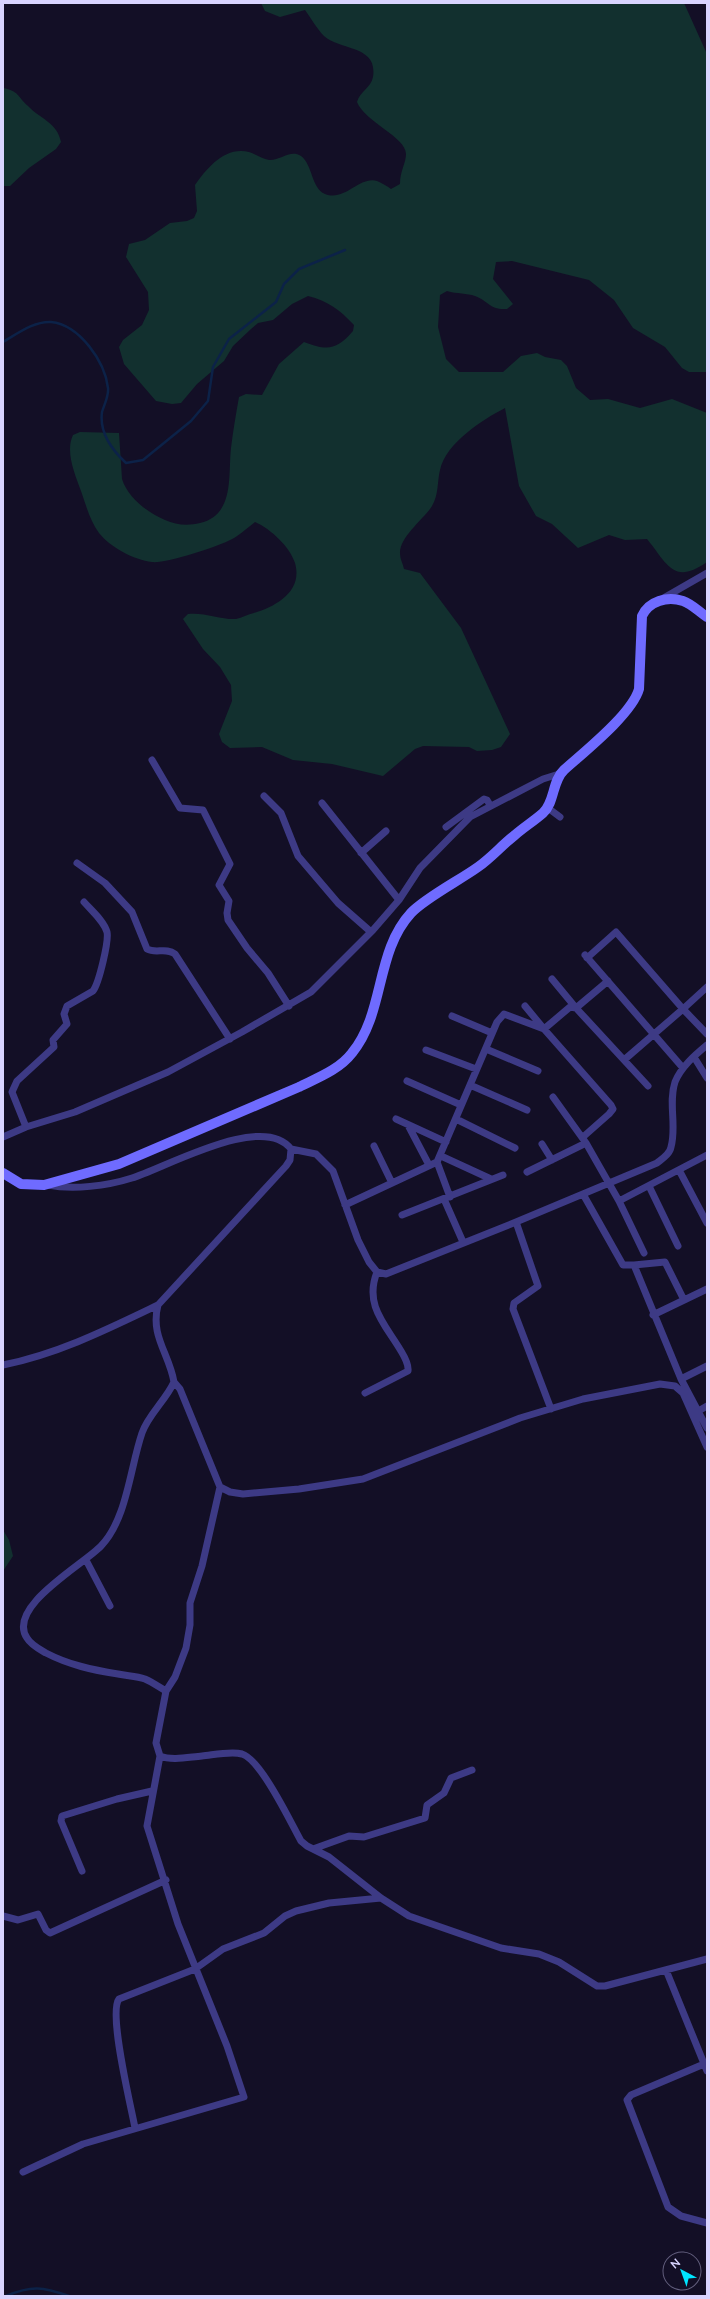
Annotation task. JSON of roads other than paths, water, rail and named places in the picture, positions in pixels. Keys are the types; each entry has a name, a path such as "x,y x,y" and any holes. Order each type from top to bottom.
{"street":[{"path":"3,1137 26,1127 89,1106 168,1072 289,1006 311,992 371,932 399,900 420,868 468,814 484,799 487,800 490,805 543,779 559,774 606,731 635,698 639,689 642,616 645,609 707,573"},
{"path":"658,601 682,601 707,617"},
{"path":"152,760 180,808 203,810 230,864 219,885 229,902 227,913 228,920 247,948 268,973 289,1006"},
{"path":"44,1184 119,1164 285,1093 325,1074 340,1064 352,1054 362,1039 371,1017 392,943 402,923 412,911 480,866 548,808 559,774"},
{"path":"264,796 281,813 298,856 338,903 371,932"},
{"path":"322,803 399,900"},
{"path":"548,808 560,817"},
{"path":"446,827 468,814"},
{"path":"361,853 386,831"},
{"path":"77,864 105,882 132,912 147,949 154,951 170,951 175,954 230,1039"},
{"path":"26,1127 12,1092 13,1086 16,1081 54,1047 53,1040 67,1024 64,1014 67,1006 93,991 107,941 107,932 102,923 84,902"},
{"path":"683,1068 586,956 616,932 683,1009 707,1034"},
{"path":"552,979 576,1008 648,1086"},
{"path":"576,1008 608,980"},
{"path":"624,1060 707,987"},
{"path":"525,1006 611,1104 612,1109 585,1140 552,1160 527,1172"},
{"path":"544,1029 570,1007 576,1008"},
{"path":"463,1242 447,1198 439,1159 476,1069 501,1016 504,1014 544,1029"},
{"path":"452,1016 492,1033"},
{"path":"3,1173 21,1184 44,1184 57,1187 90,1185 131,1178 230,1140 254,1136 274,1137 284,1141 291,1149 316,1154 332,1171 361,1246 377,1272 386,1274 657,1163 666,1156 671,1148 673,1094 676,1082 683,1068 707,1045"},
{"path":"486,1049 538,1071"},
{"path":"426,1050 476,1069"},
{"path":"694,1057 706,1075"},
{"path":"407,1081 461,1105"},
{"path":"470,1085 527,1110"},
{"path":"554,1097 585,1140 619,1201 644,1253"},
{"path":"396,1118 446,1142"},
{"path":"456,1119 515,1148"},
{"path":"408,1125 429,1165"},
{"path":"542,1144 552,1160"},
{"path":"374,1146 392,1183"},
{"path":"3,1365 29,1360 83,1341 158,1305 286,1166 290,1160 291,1149"},
{"path":"619,1201 707,1155"},
{"path":"345,1205 439,1159"},
{"path":"439,1159 491,1179"},
{"path":"679,1170 707,1223"},
{"path":"402,1215 503,1175"},
{"path":"648,1186 678,1246"},
{"path":"583,1194 624,1265 665,1262 684,1300"},
{"path":"516,1222 538,1286 514,1303 513,1309 551,1409"},
{"path":"634,1265 653,1315 695,1413 707,1447"},
{"path":"365,1393 408,1371 404,1356 376,1312 373,1303 373,1283 377,1272"},
{"path":"653,1315 707,1289"},
{"path":"23,2172 79,2146 135,2128 244,2097 227,2046 178,1924 166,1880 154,1854 147,1826 152,1791 160,1756 156,1743 166,1691 175,1678 186,1648 190,1625 190,1603 202,1566 220,1487 180,1389 174,1382 156,1329 155,1318 158,1305"},
{"path":"680,1379 707,1366"},
{"path":"166,1691 144,1679 62,1662 35,1647 26,1638 23,1629 27,1610 35,1600 86,1560 102,1545 110,1534 132,1474 142,1433 174,1382"},
{"path":"220,1487 230,1492 243,1494 299,1489 363,1478 520,1418 583,1399 665,1384 679,1389 707,1428"},
{"path":"695,1413 707,1406"},
{"path":"86,1560 110,1606"},
{"path":"160,1756 166,1758 179,1758 239,1753 250,1758 262,1773 301,1841 313,1849 330,1857 381,1898 409,1916 501,1948 538,1954 559,1962 598,1986 707,1959"},
{"path":"313,1849 349,1836 364,1837 425,1818 427,1805 444,1794 451,1778 472,1770"},
{"path":"82,1871 61,1821 62,1816 117,1799 152,1791"},
{"path":"3,1916 18,1920 38,1914 46,1930 50,1933 166,1880"},
{"path":"135,2128 121,2062 116,2003 123,1996 195,1969 222,1949 264,1933 285,1916 296,1911 329,1903 381,1898"},
{"path":"666,1970 706,2068 631,2095 627,2100 668,2207 681,2216 694,2221 707,2223"}],"waterway":[{"path":"3,342 32,326 45,322 62,325 81,337 96,356 106,378 108,391 102,412 102,420 105,434 111,447 126,463 143,460 191,421 208,401 213,367 229,339 276,302 284,284 299,269 345,250"},
{"path":"6,2296 15,2292 38,2288 69,2296"}]}
